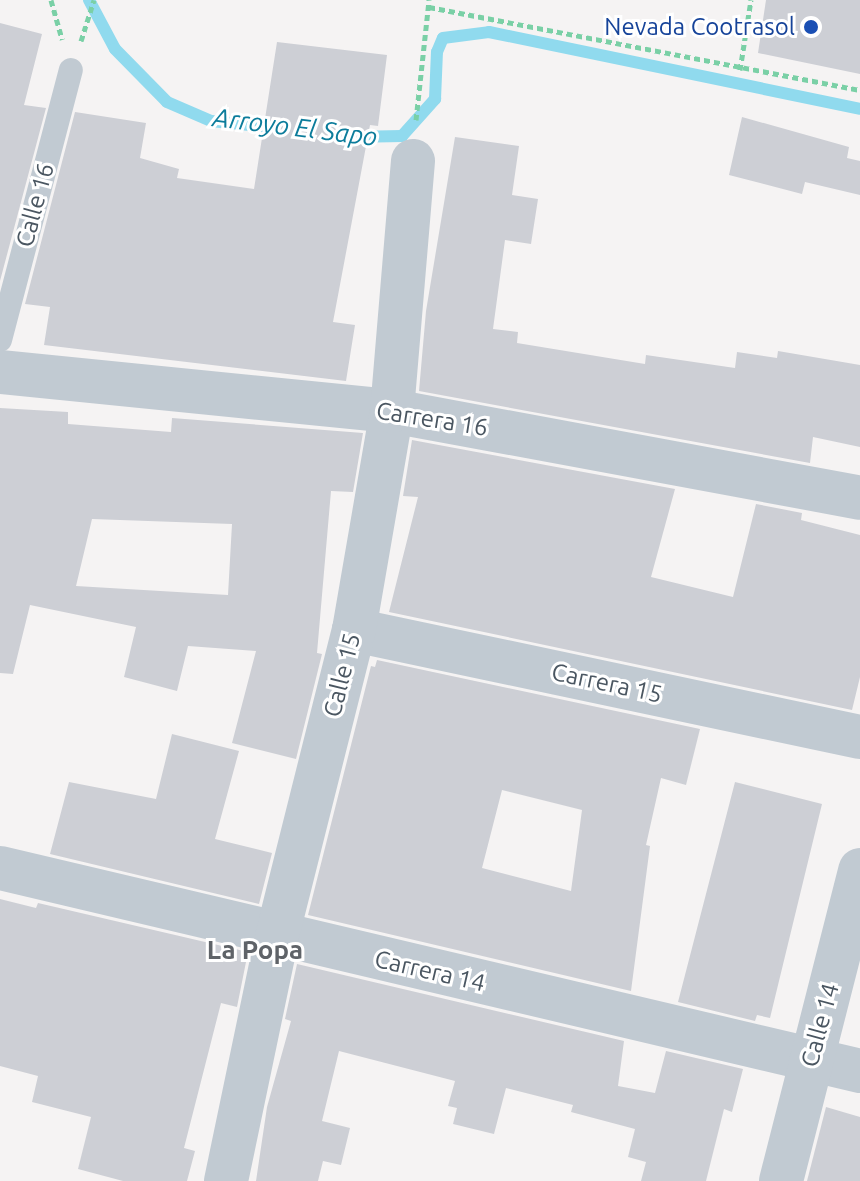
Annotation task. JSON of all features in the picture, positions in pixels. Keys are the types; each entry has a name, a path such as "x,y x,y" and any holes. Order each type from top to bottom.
{"street":[{"name":"Calle 15","path":"226,1181 277,936 354,630 392,411 413,161"},
{"name":"Carrera 16","path":"0,372 392,411 860,498"},
{"name":"Carrera 15","path":"354,630 860,737"},
{"name":"Carrera 14","path":"0,868 277,936 860,1071"},
{"name":"Calle 14","path":"781,1181 860,870"}],"lane":[{"name":"Calle 16","path":"0,340 71,70"}],"path":[{"path":"85,26 94,0"},
{"path":"740,70 751,0"},
{"path":"417,112 429,4 740,70 860,90"}],"building":[{"name":"Nevada Cootrasol","path":"766,0 860,0 860,74 758,53"},
{"path":"0,23 42,34 24,105 46,108 0,281"},
{"path":"277,42 387,55 378,126 370,125 333,322 355,325 346,381 44,345 50,307 25,304 75,112 146,123 140,158 179,169 177,178 254,189"},
{"path":"742,117 849,147 847,158 860,161 860,195 805,182 802,194 729,175"},
{"path":"455,137 519,146 512,195 538,199 531,244 505,240 493,329 518,332 517,343 645,364 646,355 735,368 737,352 777,358 778,351 860,365 860,447 813,437 810,463 419,391 426,311"},
{"path":"0,408 68,412 68,424 171,432 172,418 363,433 353,492 331,491 317,653 322,654 296,759 232,743 256,651 188,646 177,691 124,677 136,627 30,605 13,674 0,673","holes":["92,519 232,524 228,595 76,586"]},
{"path":"412,440 675,489 651,577 733,597 756,504 802,513 801,520 860,535 860,677 852,710 389,612 418,497 403,496"},
{"path":"377,660 700,729 686,785 661,778 646,845 650,846 631,991 308,915 371,666 375,667","holes":["502,790 582,810 571,891 482,868"]},
{"path":"172,734 239,751 215,839 272,853 259,904 50,854 69,782 156,799"},
{"path":"735,782 822,804 770,1018 757,1015 755,1021 678,1002"},
{"path":"0,899 36,908 38,903 248,952 237,1007 221,1003 184,1148 195,1151 187,1181 123,1181 78,1169 91,1117 32,1102 38,1076 0,1066"},
{"path":"297,964 624,1041 618,1086 655,1093 666,1051 743,1069 732,1112 724,1109 706,1181 641,1181 646,1162 628,1157 635,1129 571,1112 573,1105 506,1088 494,1134 453,1124 457,1108 448,1106 455,1081 339,1051 322,1121 350,1128 341,1165 323,1161 318,1181 256,1181 267,1107 291,1021 285,1019"},
{"path":"826,1107 860,1117 860,1181 807,1181"}],"waterway":[{"name":"Arroyo El Sapo","path":"89,0 115,49 167,102 211,121 277,128"},
{"name":"Arroyo El Sapo","path":"351,137 402,136 435,99 437,52 443,38 489,32 860,109"}],"place":[{"name":"Nevada Cootrasol","path":"811,27"}],"district":[{"name":"La Popa","path":"255,950"}]}
